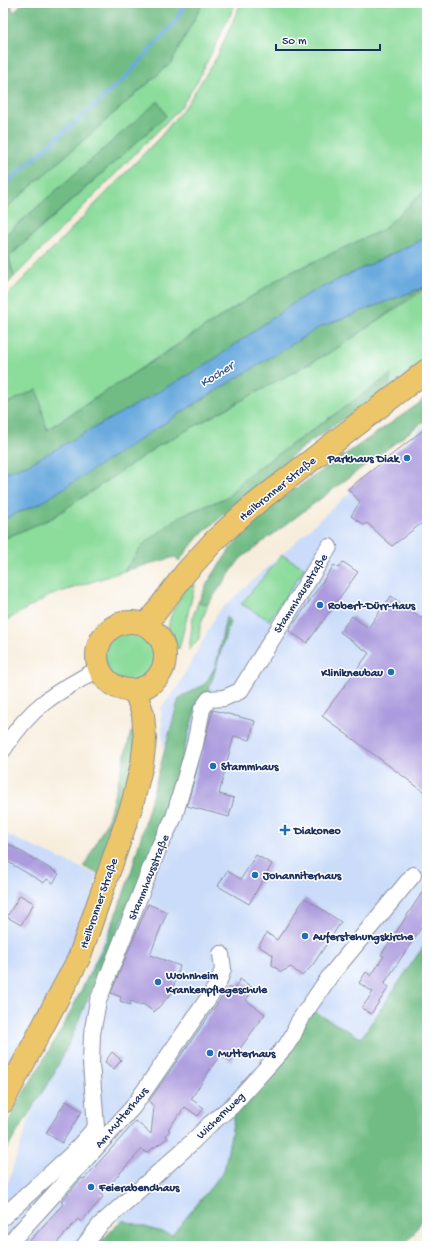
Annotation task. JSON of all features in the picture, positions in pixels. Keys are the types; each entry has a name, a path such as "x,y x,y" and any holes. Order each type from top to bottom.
{"main road":[{"name":"Heilbronner Straße","path":"146,625 186,572 215,540 250,508 427,370"},
{"path":"130,621 146,625 158,634 164,643 166,651 165,664 160,676 150,686 135,691 122,690 111,684 99,670 96,658 98,645 104,634 114,626 130,621"},
{"name":"Heilbronner Straße","path":"3,1102 79,958 132,805 142,764 145,739 143,714 135,691"}],"street":[{"name":"Stammhausstraße","path":"3,1216 72,1154 96,1127 91,1063 92,1034 98,1001 152,869 159,847 174,817 195,744 202,709 209,699 224,698 240,691 329,547"},
{"path":"3,750 16,728 40,704 65,687 99,670"},
{"name":"Wichernweg","path":"84,1246 100,1224 189,1145 210,1124 232,1106 286,1046 299,1021 330,976 413,875"},
{"name":"Am Mutterhaus","path":"7,1246 134,1107 218,984 223,969 221,954"}],"shaded area":[{"name":"Diakoneo","path":"427,422 427,941 361,1038 314,1011 235,1113 224,1171 172,1235 107,1217 74,1246 3,1246 3,1188 8,1182 53,1047 122,900 164,759 161,708 177,688 218,612"},
{"path":"3,833 97,875 79,958 3,1102"}],"green space":[{"path":"3,3 10,3 14,13 22,3 203,3 171,63 3,211"},
{"path":"203,3 236,3 198,80 181,107 14,277 9,257 166,116 158,102 3,237 3,211 171,63"},
{"path":"241,3 427,3 427,189 382,230 283,276 46,430 37,389 3,405 3,300 161,136 187,104 217,57"},
{"path":"158,101 166,116 9,256 14,277 3,289 3,237"},
{"path":"427,189 427,237 304,296 210,362 29,464 3,473 3,405 37,389 47,430 283,276 382,230"},
{"path":"427,286 336,349 158,446 52,518 3,539 3,519 41,503 193,405 320,327"},
{"path":"427,288 427,358 389,387 390,375 247,476 228,497 180,516 143,545 124,571 49,596 3,622 3,539 52,518 158,446 336,349"},
{"path":"391,375 389,387 298,451 198,537 179,561 175,557 124,571 143,545 180,516 228,497 247,476"},
{"path":"427,396 427,419 240,559 208,604 198,603 208,582 230,549 269,507 417,405"},
{"path":"282,555 305,568 269,620 241,604"},
{"path":"188,584 195,585 179,649 172,642 169,634 169,626 174,608"},
{"path":"198,603 208,604 200,626 199,640 189,650 193,616"},
{"path":"226,617 230,621 207,696 197,703 176,779 152,855 96,977 72,1037 53,1075 3,1155 3,1133 16,1106 64,1025 107,939 131,873 179,698 205,684 216,666"},
{"path":"132,629 142,631 151,637 157,646 159,656 157,666 151,675 142,681 132,683 122,681 113,675 107,666 105,656 107,646 113,637 122,631"},
{"path":"131,732 134,733 135,747 133,762 103,876 84,867 108,819"},
{"path":"427,941 427,1212 412,1236 403,1246 97,1246 122,1220 172,1235 224,1171 235,1113 313,1011 361,1038"}],"water":[{"name":"Kocher","path":"427,237 427,286 320,327 193,405 41,503 3,519 3,473 29,464 210,362 304,296"}],"building":[{"name":"Parkhaus Diak","path":"427,427 427,519 392,546 367,523 364,525 351,516 360,502 348,489"},
{"name":"Robert-Dürr-Haus","path":"343,562 358,572 307,643 289,631 334,565 339,568"},
{"name":"Klinikneubau","path":"391,596 427,622 427,794 322,716 369,653 340,632 352,616 368,628"},
{"name":"Stammhaus","path":"213,710 255,721 250,740 234,736 227,761 219,794 234,798 229,817 187,806"},
{"path":"3,841 59,874 53,883 47,879 44,883 3,859"},
{"name":"Johanniterhaus","path":"256,855 272,864 249,904 218,886 227,871 241,879"},
{"path":"427,885 427,919 384,984 389,987 371,1014 362,1008 373,992 359,983 366,972 371,976 384,956 381,955"},
{"path":"20,895 34,903 21,925 7,917"},
{"name":"Auferstehungskirche","path":"305,898 341,922 312,966 302,976 291,967 281,972 272,965 273,955 258,946 267,933 277,940"},
{"path":"148,904 167,912 150,955 180,966 171,994 154,1012 143,1004 140,1005 131,1001 130,1005 120,1001 121,997 111,993"},
{"path":"240,979 254,989 246,1000 265,1014 231,1061 222,1055 215,1062 191,1099 204,1108 198,1116 185,1107 168,1129 170,1130 166,1136 168,1138 146,1153 142,1149 101,1194 103,1197 81,1222 78,1219 54,1246 25,1246 63,1204 61,1202 82,1178 84,1179 136,1121 151,1134 154,1107 149,1101 229,987 233,991"},
{"path":"112,1052 121,1060 114,1069 105,1062"},
{"path":"66,1101 82,1111 62,1143 46,1133"}],"waterway":[{"path":"3,186 126,77 175,22 185,3"}],"place":[{"name":"Parkhaus Diak","path":"407,458"},
{"name":"Robert-Dürr-Haus","path":"320,605"},
{"name":"Klinikneubau","path":"391,672"},
{"name":"Stammhaus","path":"213,766"},
{"name":"Diakoneo","path":"285,830"},
{"name":"Johanniterhaus","path":"255,875"},
{"name":"Auferstehungskirche","path":"305,936"},
{"name":"Wohnheim Krankenpflegeschule","path":"158,982"},
{"name":"Mutterhaus","path":"210,1053"},
{"name":"Feierabendhaus","path":"91,1187"}]}
